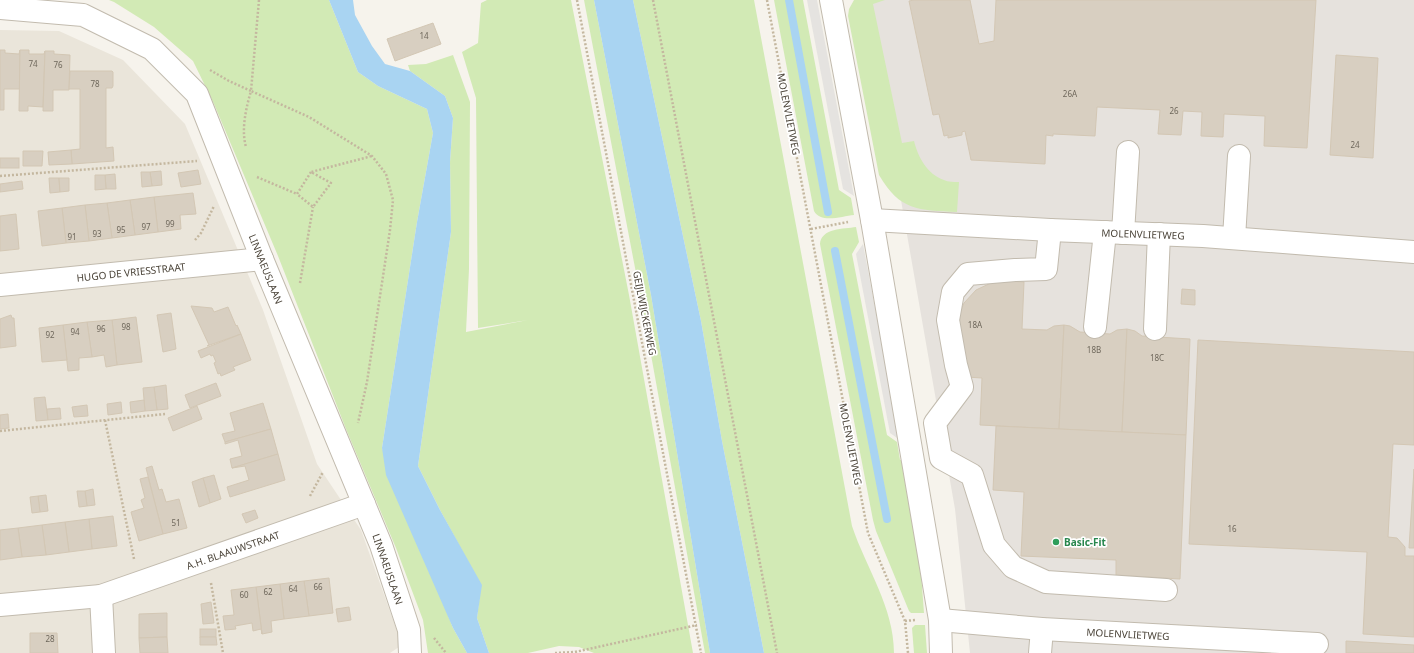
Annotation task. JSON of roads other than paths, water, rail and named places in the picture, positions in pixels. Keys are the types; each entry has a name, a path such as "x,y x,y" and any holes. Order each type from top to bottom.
{"street":[{"path":"831,0 872,220 940,620 941,653"},
{"name":"LINNAEUSLAAN","path":"0,8 82,15 152,49 197,94 262,259 381,545 409,630 410,653"},
{"path":"1095,327 1128,152"},
{"path":"1234,238 1239,156"},
{"name":"MOLENVLIETWEG","path":"872,220 1234,238 1414,252"},
{"path":"908,432 935,423 962,387 956,365 948,320 953,292 968,274 1046,269 1050,230"},
{"path":"1155,329 1159,234"},
{"name":"HUGO DE VRIESSTRAAT","path":"0,285 262,259"},
{"path":"935,423 941,458 972,475 994,545 1013,567 1046,582 1166,590"},
{"name":"A.H. BLAAUWSTRAAT","path":"0,606 101,596 364,504"},
{"path":"101,596 104,653"},
{"name":"MOLENVLIETWEG","path":"940,620 1042,629 1317,644"},
{"path":"1040,653 1042,629"}],"water":[{"path":"329,0 353,0 355,15 372,46 385,64 410,71 445,96 453,118 450,162 451,232 418,466 440,510 482,585 477,618 489,653 467,653 453,628 386,475 382,448 417,222 433,133 427,109 378,86 358,72"},
{"path":"594,0 633,0 701,321 722,441 764,653 710,653 651,295"}],"waterway":[{"path":"789,0 828,212"},
{"path":"835,251 887,519"}],"place":[{"name":"Basic-Fit","path":"1056,542"}]}
